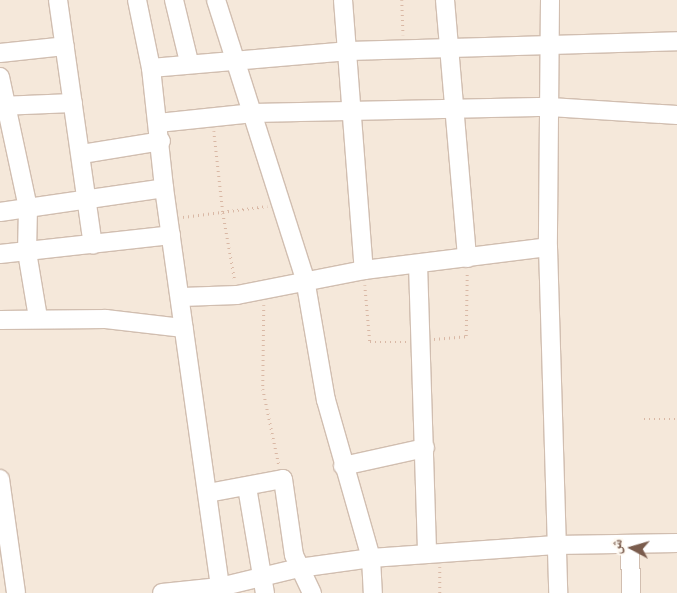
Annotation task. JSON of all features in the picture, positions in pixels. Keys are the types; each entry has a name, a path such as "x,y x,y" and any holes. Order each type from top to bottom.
{"street":[{"path":"58,0 82,154 86,200 93,245"},
{"path":"137,0 151,68 161,142 164,188 182,297 183,328 221,590"},
{"path":"174,0 189,62"},
{"path":"216,0 283,204 305,280 319,371 343,466 371,558 373,593"},
{"path":"343,0 364,270"},
{"path":"445,0 456,110 467,258"},
{"path":"550,0 548,247 558,593"},
{"path":"151,68 234,58 348,51 450,48 550,42 677,41"},
{"path":"0,53 65,46"},
{"path":"0,77 3,106 28,208 27,252 38,318"},
{"path":"3,106 73,103"},
{"path":"158,123 253,113 550,108 677,116"},
{"path":"82,154 161,142"},
{"path":"0,212 164,188"},
{"path":"0,254 93,245 170,226"},
{"path":"182,297 237,295 264,288 364,270 548,247"},
{"path":"418,264 425,448 434,553"},
{"path":"0,320 38,318 106,319 183,328"},
{"path":"343,466 425,448"},
{"path":"0,479 16,593"},
{"path":"208,493 282,479 292,546 299,568 312,593"},
{"path":"247,487 265,593"},
{"path":"162,593 221,590 263,575 371,558 556,545 677,543"},
{"path":"630,544 631,593"}],"path":[{"path":"402,0 404,49"},
{"path":"213,116 223,213 237,295"},
{"path":"170,226 223,213 283,204"},
{"path":"421,341 466,336 467,258"},
{"path":"364,270 370,342 388,342"},
{"path":"264,288 263,389 282,479"},
{"path":"644,419 677,419"},
{"path":"434,553 440,593"}],"shaded area":[{"path":"0,0 677,0 677,593 0,593"}]}
